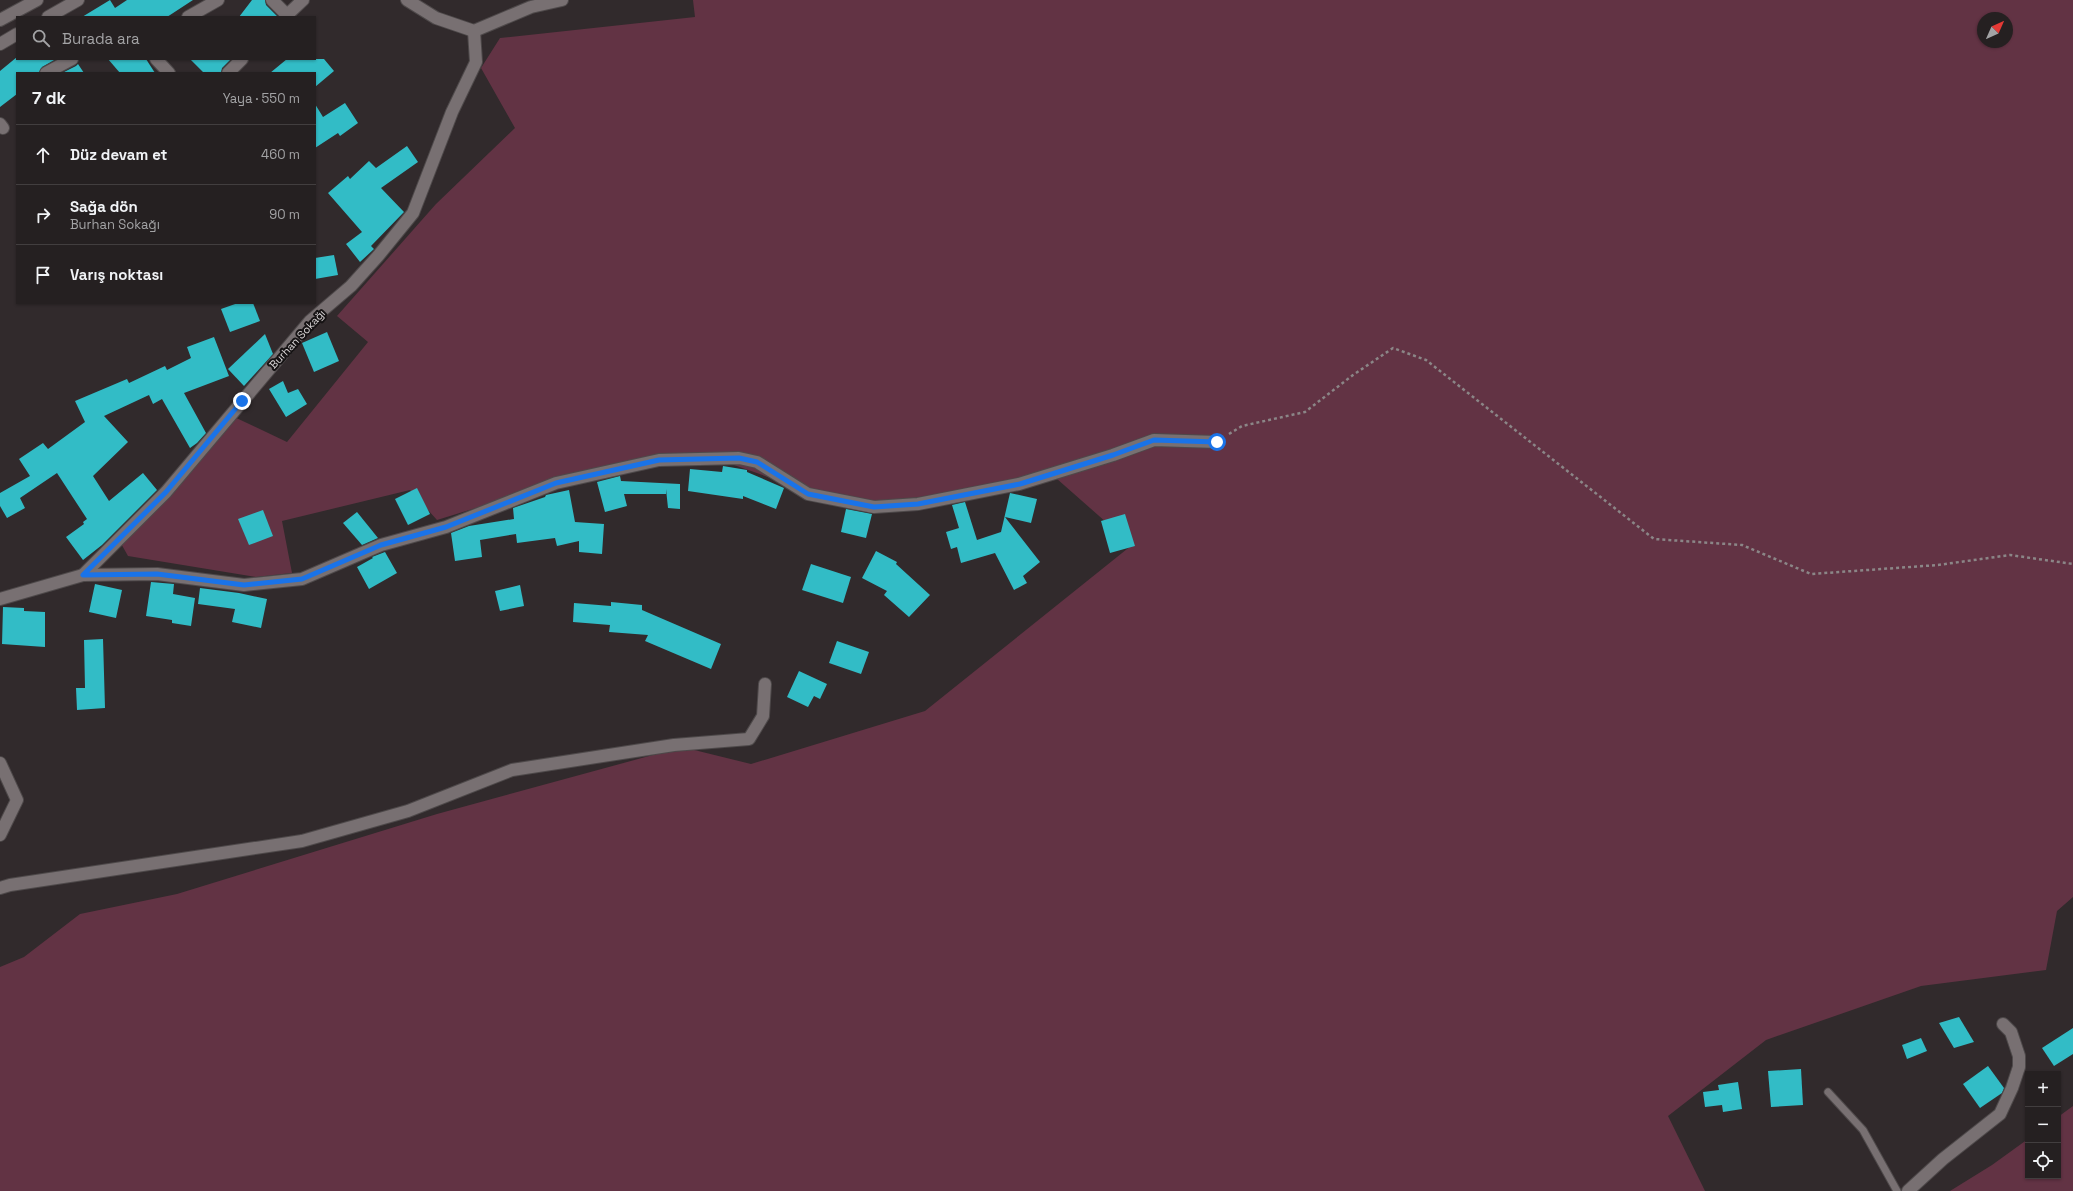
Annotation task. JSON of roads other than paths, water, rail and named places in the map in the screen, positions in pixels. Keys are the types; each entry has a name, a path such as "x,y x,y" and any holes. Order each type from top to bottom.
{"street":[{"path":"0,20 37,0"},
{"path":"50,16 78,0"},
{"path":"190,16 218,0"},
{"path":"272,0 286,16 303,0"},
{"path":"407,0 436,18 474,31 531,7 562,0"},
{"name":"Burhan Sokağı","path":"83,575 166,492 310,321 351,286 378,256 412,213 452,112 476,62 474,31"},
{"path":"0,44 16,35"},
{"path":"48,72 70,60"},
{"path":"157,60 168,72"},
{"path":"229,72 241,60"},
{"path":"0,599 83,575 157,574 244,585 302,579 381,545 446,527 556,483 659,460 739,458 751,460 757,462 808,494 874,507 918,504 1020,484 1113,455 1154,440 1217,442"},
{"path":"0,888 10,885 302,841 408,810 512,770 674,745 749,739 763,716 765,684"},
{"path":"0,763 17,800 0,835"},
{"path":"1908,1191 1943,1159 2000,1114 2012,1088 2018,1067 2019,1056 2011,1032 2003,1024"}],"lane":[{"path":"1828,1092 1863,1130 1896,1191"}]}
